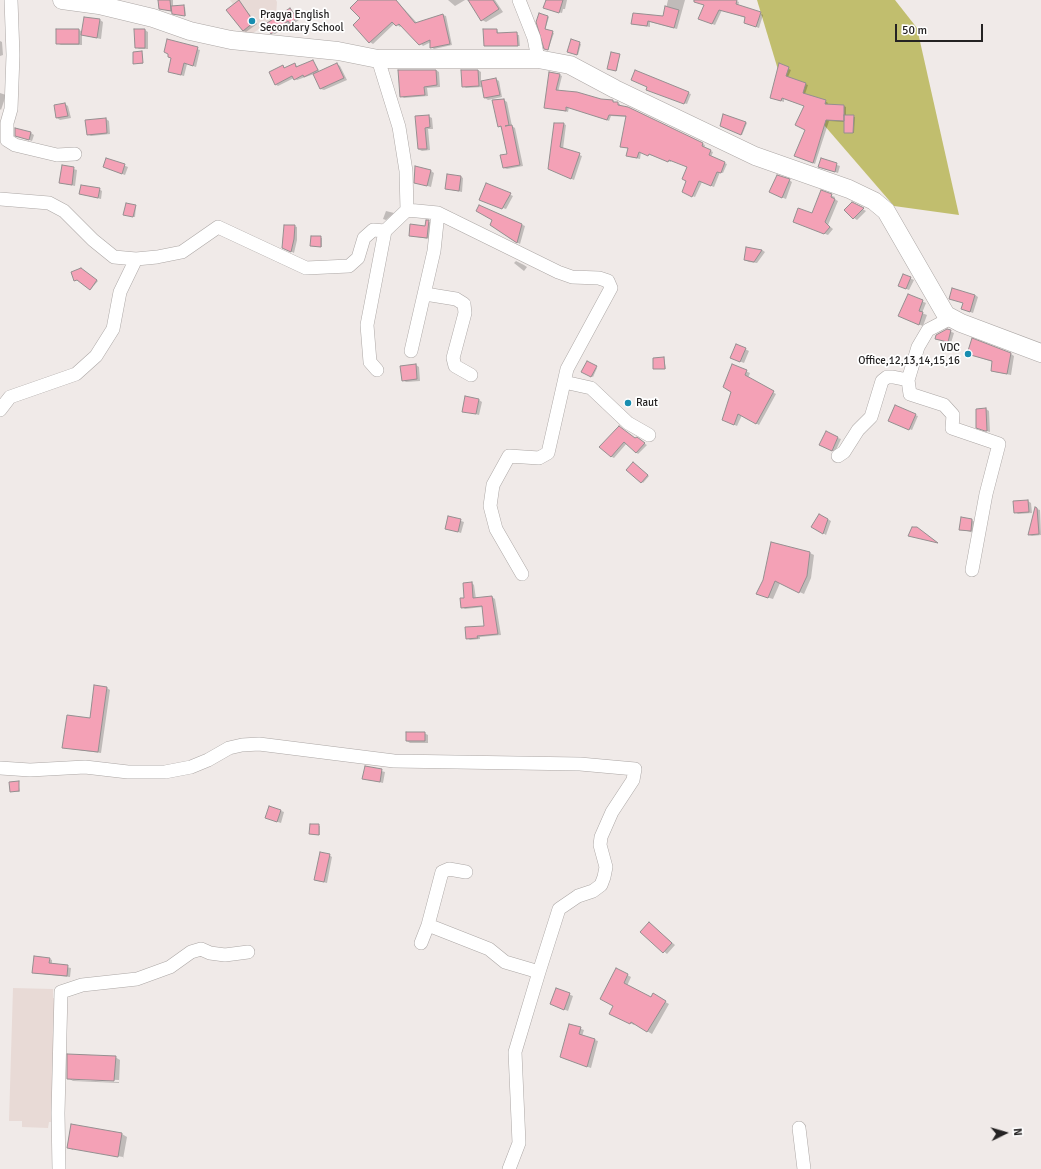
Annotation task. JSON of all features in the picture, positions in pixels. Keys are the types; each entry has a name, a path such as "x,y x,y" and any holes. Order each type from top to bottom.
{"main road":[{"path":"62,0 102,2 190,31 231,40 338,51 378,60 538,59 570,65 614,89 755,156 850,189 874,201 886,211 946,315 961,323 1041,353"}],"street":[{"path":"11,0 13,55 11,108 7,123 7,140 15,145 57,155 75,154"},
{"path":"519,0 534,38 538,59"},
{"path":"377,370 370,362 367,325 385,231 407,210 406,171 399,126 378,60"},
{"path":"0,199 49,204 64,211 93,240 114,257 136,259 182,252 218,227 306,268 349,266 358,258 364,238 373,230 385,231"},
{"path":"407,210 438,213 558,272 572,277 599,278 608,281 611,288 567,370 548,453 539,458 509,456 493,485 490,506 496,529 522,574"},
{"path":"411,351 434,251 438,213"},
{"path":"0,410 10,397 76,374 96,356 114,329 120,292 136,259"},
{"path":"424,294 456,299 464,304 465,313 453,358 455,366 471,375"},
{"path":"951,318 928,330 918,348 908,380 910,394 944,405 953,415 952,428 999,444 986,494 972,570"},
{"path":"838,456 844,452 858,430 871,418 882,382 887,377 908,380"},
{"path":"564,382 591,388 628,423 649,435"},
{"path":"0,768 30,770 85,767 128,772 165,772 208,760 229,748 242,745 260,744 394,761 580,764 635,769 633,780 612,812 601,837 600,845 606,867 604,877 593,891 578,896 559,909 514,1052 519,1143 508,1169"},
{"path":"421,943 428,925 442,872 449,868 466,872"},
{"path":"428,925 489,949 505,962 539,972"},
{"path":"59,1169 58,1113 61,992 82,985 137,979 170,967 191,952 201,949 210,953 225,955 248,952"},
{"path":"799,1128 804,1169"}],"shaded area":[{"name":"Pragya English Secondary School","path":"230,0 276,0 276,17 249,36 242,31 226,10 233,4"},
{"path":"757,0 895,0 917,28 959,215 894,206 779,73"},
{"path":"13,988 53,989 53,998 58,998 54,1122 49,1122 48,1128 22,1127 22,1121 9,1121"}],"building":[{"path":"158,0 170,0 171,11 159,9"},
{"path":"239,0 254,22 243,31 226,10"},
{"path":"358,0 396,0 415,23 443,14 450,44 430,48 430,40 419,45 399,24 396,26 392,22 369,43 353,25 360,18 350,8"},
{"path":"468,0 493,0 499,9 481,21"},
{"path":"546,0 563,0 559,13 543,8"},
{"path":"694,0 737,0 736,4 761,12 756,27 744,23 745,17 719,10 712,24 698,19 704,5 694,2"},
{"path":"184,5 185,16 172,14 171,6"},
{"path":"665,6 679,10 674,28 648,21 647,26 631,24 633,13 663,16"},
{"path":"290,8 297,18 290,24 288,21 271,34 264,25"},
{"path":"539,13 548,16 545,29 553,31 548,50 544,49 536,22"},
{"path":"84,17 100,19 97,38 81,35"},
{"path":"56,29 79,29 79,44 56,44"},
{"path":"134,29 145,29 145,48 135,48"},
{"path":"483,29 497,29 497,33 517,32 518,46 484,46"},
{"path":"167,39 198,47 193,66 184,63 181,75 168,72 171,58 164,52"},
{"path":"571,39 580,42 577,55 567,52"},
{"path":"142,51 143,63 133,64 133,52"},
{"path":"611,52 620,54 616,71 607,69"},
{"path":"313,60 318,70 294,80 292,76 275,85 269,72 283,65 284,68 295,63 296,67"},
{"path":"337,63 344,78 320,89 313,74"},
{"path":"779,63 789,67 786,76 806,83 803,93 826,100 825,104 844,105 844,121 826,120 813,163 794,156 805,130 795,125 804,106 782,98 781,101 770,98"},
{"path":"398,70 436,70 437,85 424,87 425,95 400,97"},
{"path":"461,70 478,70 479,86 462,87"},
{"path":"635,70 689,92 684,104 646,90 647,87 631,80"},
{"path":"549,72 560,74 556,90 577,92 601,99 613,100 613,102 618,102 618,105 628,107 703,143 702,146 711,150 709,155 725,162 721,173 717,172 711,186 699,181 692,197 682,192 686,181 682,179 687,167 669,160 668,162 649,154 648,156 639,152 637,158 626,156 628,148 620,147 626,116 609,115 607,120 566,107 566,111 544,108"},
{"path":"496,78 500,95 484,98 481,81"},
{"path":"504,99 509,125 505,126 512,125 520,165 503,168 500,155 507,154 501,126 498,127 492,100"},
{"path":"65,103 68,116 56,118 54,105"},
{"path":"723,114 746,122 741,135 720,126"},
{"path":"429,115 430,127 425,128 427,149 418,149 415,116"},
{"path":"844,115 854,115 853,133 844,133"},
{"path":"106,118 107,133 87,135 85,120"},
{"path":"554,123 564,123 560,147 580,153 571,179 548,169"},
{"path":"15,128 31,132 29,140 15,136"},
{"path":"106,158 125,164 122,174 103,167"},
{"path":"821,158 837,163 835,172 818,167"},
{"path":"62,165 74,167 72,185 59,183"},
{"path":"415,166 431,170 427,186 414,183"},
{"path":"447,174 461,176 459,191 445,189"},
{"path":"777,175 790,179 782,198 769,192"},
{"path":"486,183 511,193 502,209 479,200"},
{"path":"81,185 100,188 98,198 79,194"},
{"path":"821,190 832,194 831,197 835,199 825,222 830,227 824,234 793,222 798,208 812,213"},
{"path":"852,202 864,208 853,219 844,210"},
{"path":"126,203 136,205 133,217 123,215"},
{"path":"479,205 522,224 517,243 490,225 492,220 476,211"},
{"path":"426,220 429,220 427,238 409,236 410,224 425,226"},
{"path":"284,225 295,225 291,252 282,248"},
{"path":"311,236 321,236 321,247 310,246"},
{"path":"746,247 762,250 754,262 744,260"},
{"path":"81,268 97,280 90,290 77,280 74,281 71,272"},
{"path":"903,274 911,277 906,289 898,286"},
{"path":"952,288 975,295 970,312 961,309 963,303 949,299"},
{"path":"908,294 923,300 919,311 923,312 919,325 898,316"},
{"path":"947,329 951,330 948,342 935,339 936,335"},
{"path":"972,338 1011,353 1007,374 991,371 992,361 967,354"},
{"path":"736,344 746,348 740,362 730,358"},
{"path":"664,357 665,369 653,369 653,358"},
{"path":"587,361 597,366 591,377 581,372"},
{"path":"416,364 417,379 402,381 400,366"},
{"path":"732,364 747,370 745,375 774,391 756,424 738,414 734,425 722,420 731,392 723,387"},
{"path":"465,396 479,399 476,414 462,412"},
{"path":"895,405 916,414 909,430 888,421"},
{"path":"986,408 987,431 985,431 976,428 976,409"},
{"path":"619,426 635,438 637,437 645,443 636,453 624,442 611,457 599,447"},
{"path":"826,431 838,437 832,451 819,445"},
{"path":"633,462 648,475 641,483 626,470"},
{"path":"1028,500 1029,512 1014,513 1013,501"},
{"path":"1035,507 1037,508 1039,534 1028,535"},
{"path":"819,514 828,519 823,534 811,527"},
{"path":"448,516 461,519 458,532 445,529"},
{"path":"961,517 972,519 971,531 959,530"},
{"path":"912,527 917,527 938,543 908,536"},
{"path":"771,542 810,552 807,576 799,593 775,581 768,598 756,594 763,580"},
{"path":"472,582 473,598 492,596 498,634 477,636 478,638 466,639 465,627 484,626 482,606 461,608 460,598 464,598 463,583"},
{"path":"94,685 107,687 98,752 62,748 67,715 90,718"},
{"path":"406,732 425,732 425,741 406,741"},
{"path":"365,766 382,769 380,782 362,779"},
{"path":"19,781 19,791 10,792 9,782"},
{"path":"269,806 281,810 277,822 265,818"},
{"path":"310,824 319,824 319,835 309,834"},
{"path":"320,852 330,854 324,882 314,880"},
{"path":"649,922 672,943 663,953 640,932"},
{"path":"34,956 50,958 49,963 68,965 67,976 32,973"},
{"path":"616,968 628,974 624,983 651,997 653,993 666,1001 647,1032 631,1022 630,1024 609,1014 613,1006 600,999"},
{"path":"556,988 570,993 564,1010 550,1004"},
{"path":"569,1024 581,1027 579,1034 595,1039 587,1067 560,1057"},
{"path":"67,1054 116,1056 114,1081 67,1079"},
{"path":"71,1124 122,1133 118,1157 67,1148"}],"place":[{"name":"Pragya English Secondary School","path":"252,21"},
{"name":"VDC Office,12,13,14,15,16","path":"968,354"},
{"name":"Raut","path":"628,403"}]}
